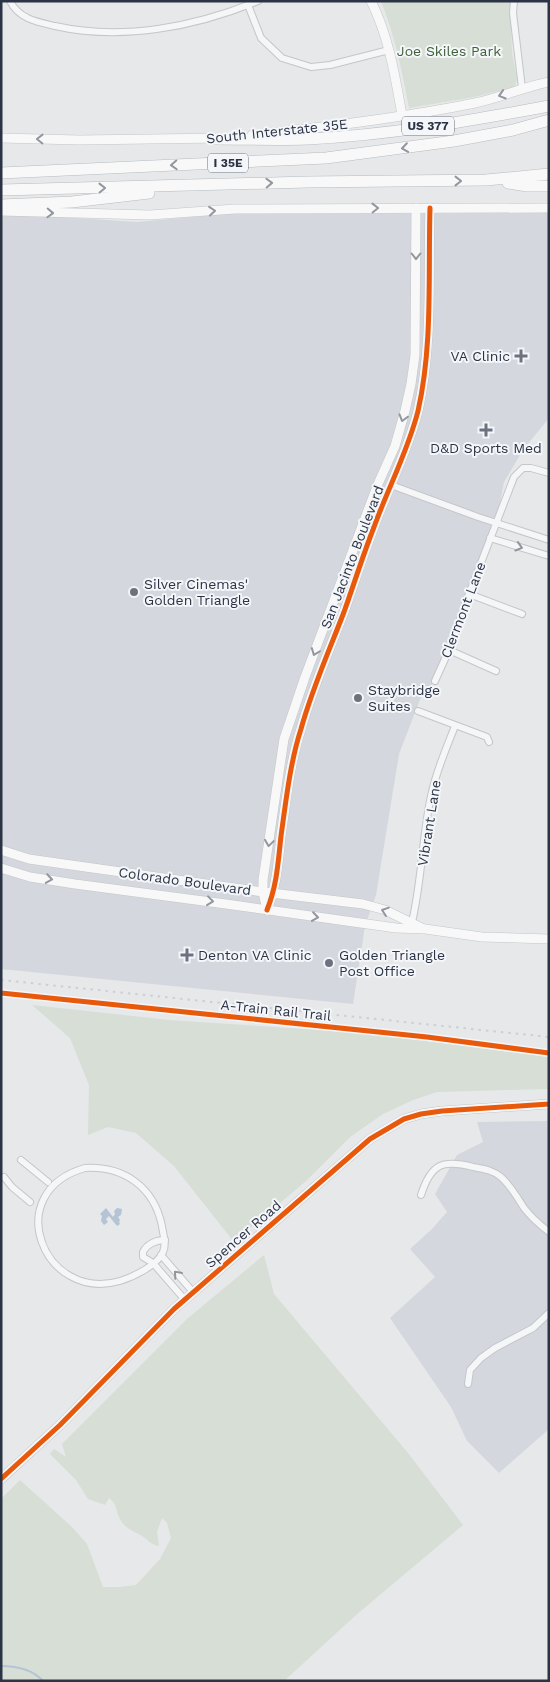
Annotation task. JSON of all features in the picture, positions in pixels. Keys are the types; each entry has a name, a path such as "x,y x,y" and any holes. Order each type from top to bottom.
{"highway":[{"name":"US 377","path":"216,139 307,139 370,134 455,123 549,106"},
{"name":"I 35E","path":"1,173 326,158 454,142 514,130 549,120"},
{"path":"514,130 549,127"},
{"name":"I 35E","path":"1,190 308,182 486,180 549,174"},
{"path":"486,180 528,186 549,186"},
{"path":"1,205 72,202 220,185"}],"street":[{"path":"10,1 21,16 35,22 75,31 94,32 177,26 209,18 258,1"},
{"path":"371,1 389,50 402,115"},
{"path":"514,1 513,13 522,88"},
{"path":"248,5 261,38 282,58 311,67 330,65 389,50"},
{"name":"South Interstate 35E","path":"1,138 79,140 216,139 326,127 476,103 522,88 549,82"},
{"name":"San Jacinto Boulevard","path":"267,910 263,892 274,800 284,739 378,484 395,446 411,384 415,341 416,208"},
{"name":"San Jacinto Boulevard","path":"267,910 274,893 295,748 309,702 406,449 417,413 423,386 427,347 430,208"},
{"path":"1,211 150,216 235,209 549,208"},
{"path":"411,384 423,386"},
{"name":"Clermont Lane","path":"435,681 449,650 514,477 523,468 531,468 549,473"},
{"path":"378,484 391,485 549,540"},
{"path":"375,493 386,498"},
{"path":"490,538 549,556"},
{"path":"469,594 522,614"},
{"path":"322,632 334,637"},
{"path":"449,650 496,671"},
{"path":"418,711 486,737 489,742"},
{"name":"Vibrant Lane","path":"412,922 416,905 430,798 438,769 455,726"},
{"path":"274,800 286,808"},
{"path":"273,811 286,808"},
{"name":"Colorado Boulevard","path":"1,850 29,859 363,904 385,910 425,929"},
{"name":"Colorado Boulevard","path":"1,868 30,877 75,884 396,928 425,929 482,937 549,939"},
{"name":"Spencer Road","path":"1,1479 60,1425 137,1345 193,1292 370,1139 404,1119 442,1111 549,1104"},
{"path":"21,1160 48,1182"},
{"path":"421,1195 426,1182 435,1168 444,1163 464,1164 491,1171 500,1177 514,1192 525,1209 549,1232"},
{"path":"28,1212 30,1202 48,1182 67,1173 85,1168 107,1169 127,1176 141,1186 152,1199 158,1211 165,1240 163,1253 153,1263 131,1277 110,1283 88,1283 67,1276 53,1267 40,1254"},
{"path":"4,1177 12,1187 30,1202"},
{"path":"165,1240 157,1240 145,1249 143,1252 144,1256 153,1263 185,1300"},
{"path":"161,1255 193,1292"},
{"path":"468,1384 470,1370 481,1358 495,1348 533,1328 549,1313"}],"shaded area":[{"path":"549,213 549,418 523,450 504,482 496,523 435,681 421,697 399,754 376,895 365,926 353,1004 1,969 1,216 30,215 137,222 225,214"},
{"path":"549,1121 549,1429 499,1473 467,1441 451,1407 390,1318 435,1277 410,1249 447,1212 435,1194 457,1155 483,1142 477,1122"}],"green space":[{"name":"Joe Skiles Park","path":"381,1 510,1 512,53 517,79 515,87 474,97 409,108 394,40"},
{"path":"32,1005 169,1020 362,1033 549,1057 549,1089 437,1092 413,1100 383,1114 350,1137 306,1181 234,1242 174,1166 136,1133 108,1127 88,1135 89,1085 70,1038"},
{"path":"264,1255 274,1294 408,1453 463,1525 356,1615 284,1681 1,1681 1,1499 20,1480 73,1528 87,1544 103,1587 136,1585 160,1559 171,1538 167,1523 162,1518 157,1532 159,1546 152,1543 124,1525 118,1516 114,1503 109,1498 105,1505 88,1499 76,1480 50,1454 54,1449 66,1457 62,1444 187,1319"}],"water":[{"path":"106,1208 113,1217 114,1211 117,1208 122,1209 121,1215 118,1217 120,1224 117,1226 109,1216 106,1219 108,1222 104,1225 100,1214"}],"waterway":[{"path":"1,1666 24,1669 43,1681"}],"railway":[{"path":"1,980 549,1037"}],"cycle path":[{"path":"267,910 277,874 291,769 305,714 344,612 379,512 409,441 418,411 423,386 428,335 430,208"},
{"name":"A-Train Rail Trail","path":"1,993 427,1037 549,1053"},
{"path":"1,1479 60,1425 174,1309 370,1139 404,1119 421,1114 549,1104"}],"place":[{"name":"VA Clinic","path":"521,356"},
{"name":"D&D Sports Med","path":"486,430"},
{"name":"Silver Cinemas' Golden Triangle","path":"134,592"},
{"name":"Staybridge Suites","path":"358,698"},
{"name":"Denton VA Clinic","path":"187,955"},
{"name":"Golden Triangle Post Office","path":"329,963"}]}
